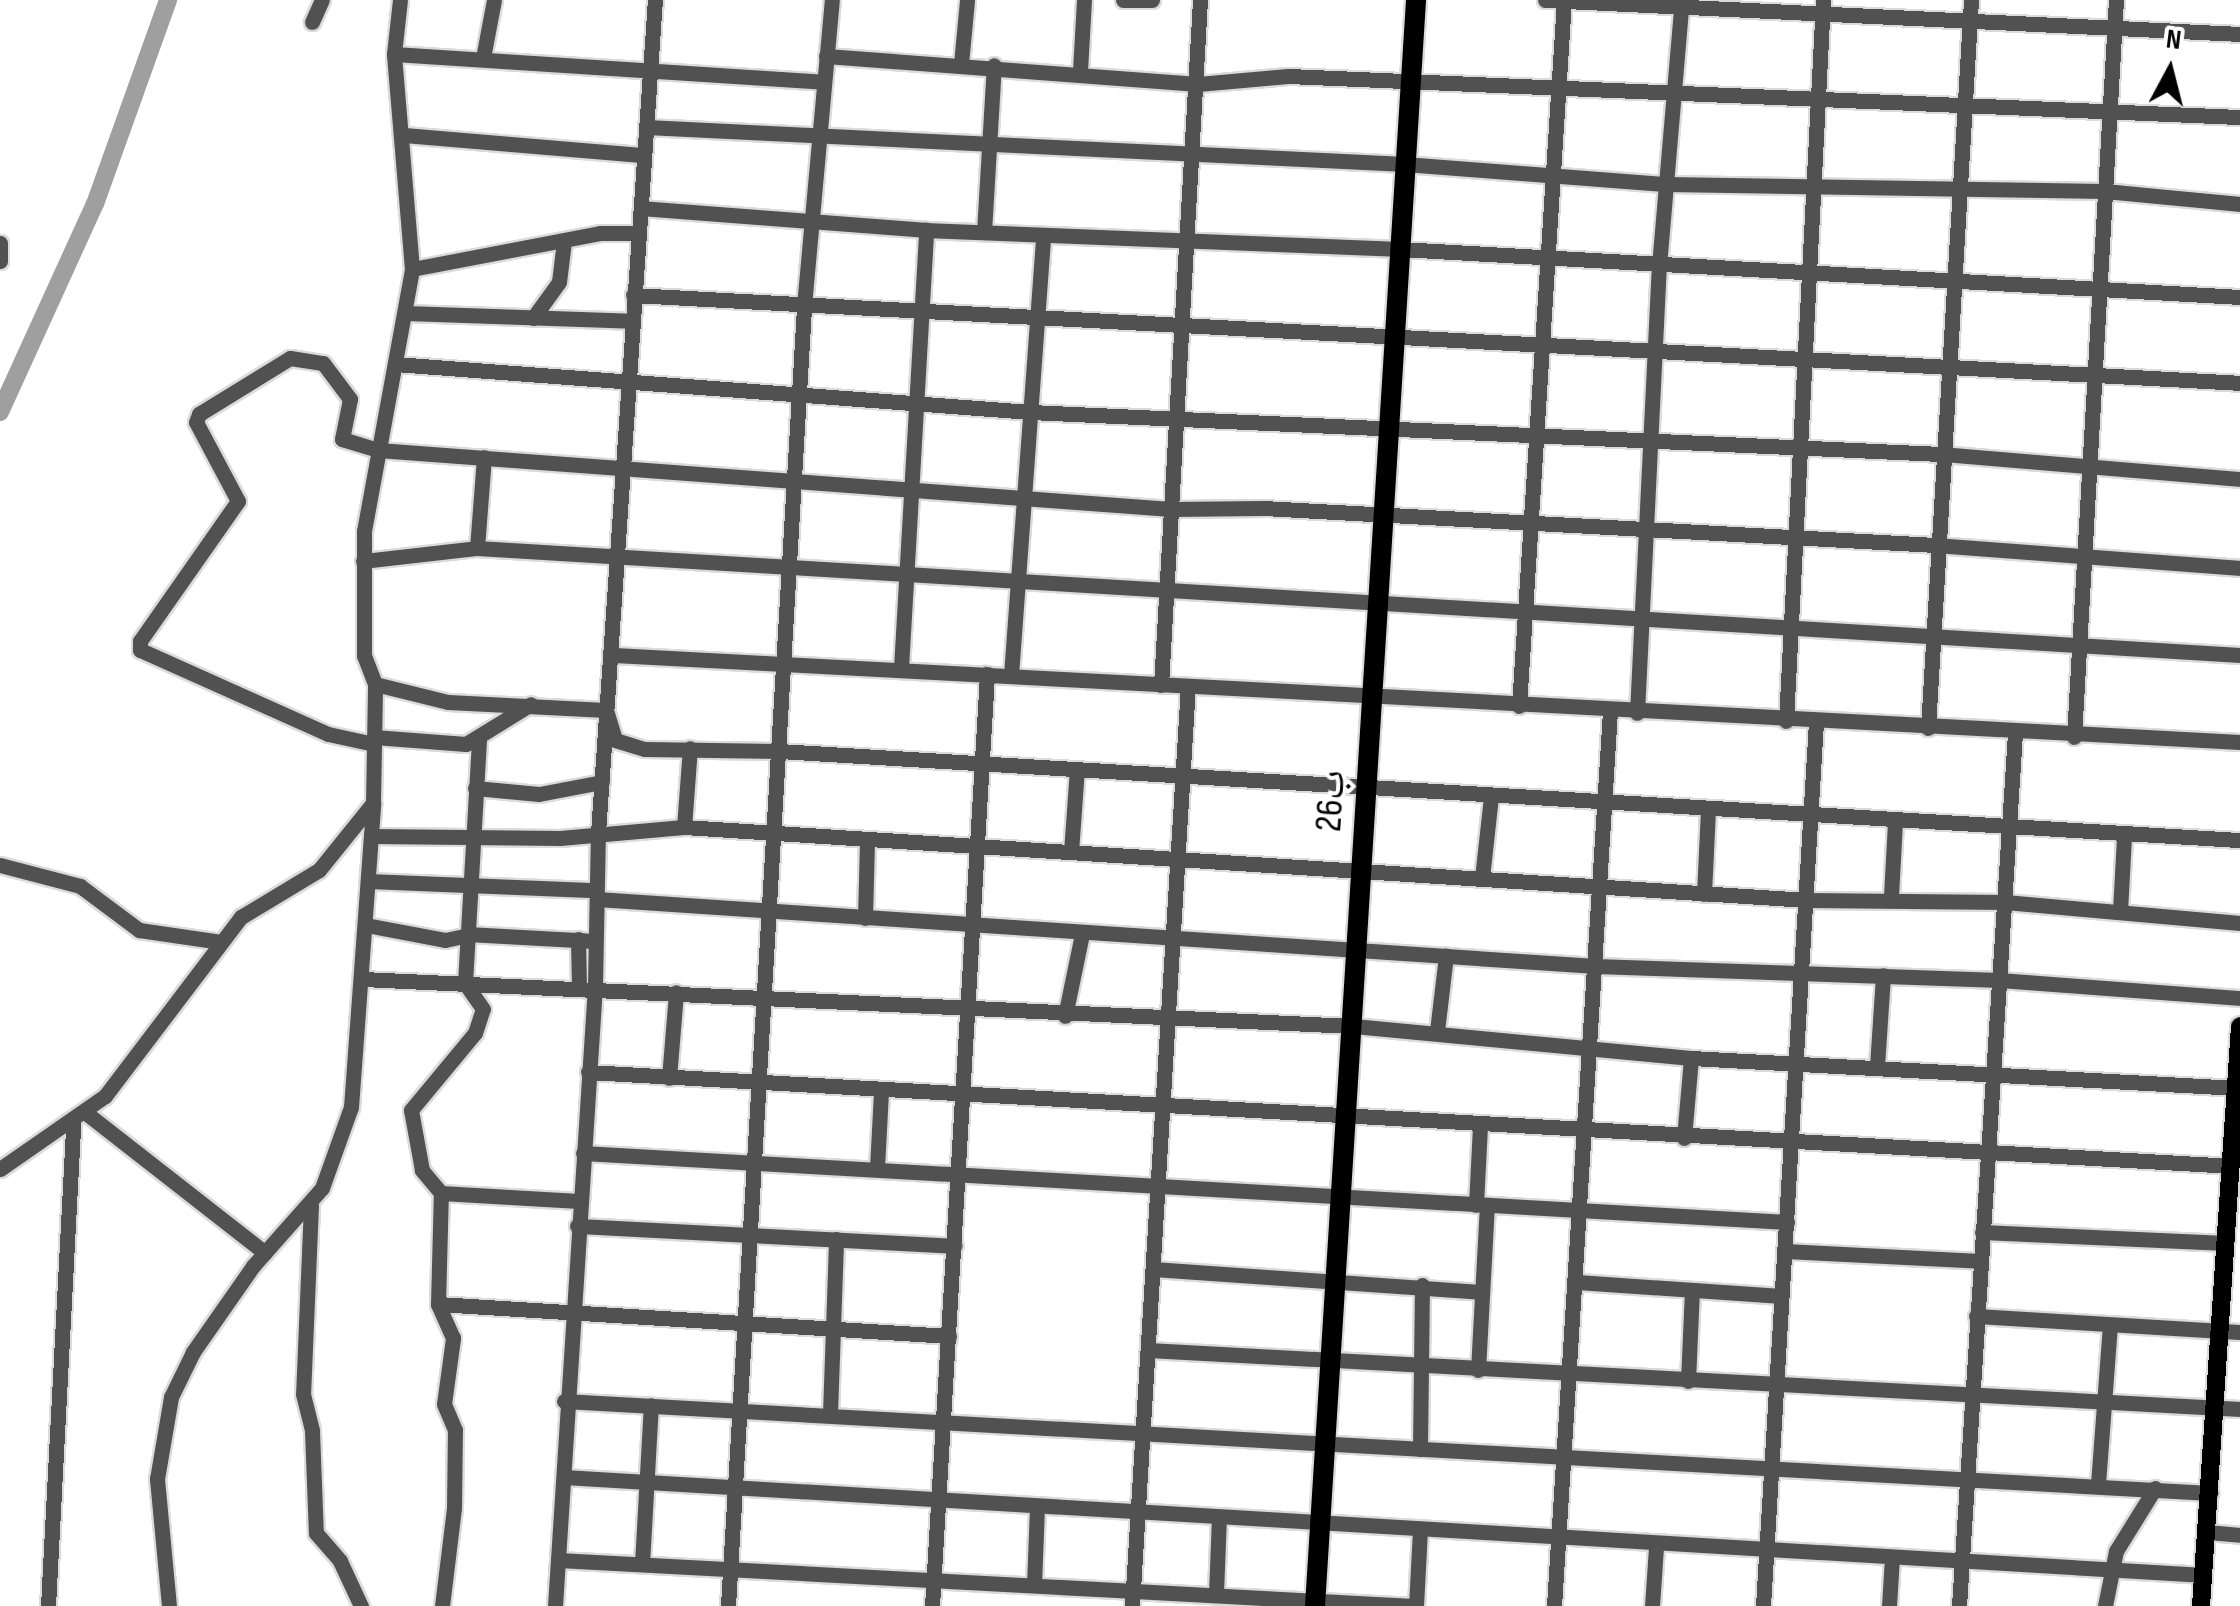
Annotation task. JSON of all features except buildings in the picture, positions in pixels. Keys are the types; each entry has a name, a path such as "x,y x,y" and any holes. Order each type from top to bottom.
{"highway":[{"name":"26ب","path":"1315,1602 1416,0"}],"main road":[{"path":"2202,1606 2216,1407 2231,1332 2226,1243 2234,1198 2230,1166 2238,1114 2240,1026"}],"street":[{"path":"312,22 322,0"},
{"path":"170,1606 157,1479 170,1397 192,1352 265,1253 310,1205 338,1158 352,1107 373,802 375,684 364,656 363,562 378,450 412,269 404,135 394,54 400,0"},
{"path":"483,58 494,0"},
{"path":"555,1606 564,1477 564,1401 588,1072 587,940 596,895 606,710 614,655 627,383 655,0"},
{"path":"728,1606 804,306 832,0"},
{"path":"961,64 967,0"},
{"path":"1080,71 1084,0"},
{"path":"1123,0 1152,0"},
{"path":"1161,684 1200,0"},
{"path":"1545,0 1971,8 2240,34"},
{"path":"1519,706 1564,0"},
{"path":"2074,737 2116,0"},
{"path":"1638,712 1658,352 1659,266 1682,3"},
{"path":"1786,721 1822,6"},
{"path":"1928,728 1971,8"},
{"path":"394,54 823,82"},
{"path":"826,56 1080,71 1198,84 1288,76 2240,117"},
{"path":"984,232 994,65"},
{"path":"646,127 988,149 1406,164 1666,184 2105,192 2240,204"},
{"path":"404,135 644,156"},
{"path":"641,208 926,230 1400,249 2240,298"},
{"path":"901,668 907,490 926,230"},
{"path":"412,269 564,244 600,232 638,232"},
{"path":"1011,675 1043,236"},
{"path":"0,243 0,261"},
{"path":"534,318 558,282 564,244"},
{"path":"633,296 918,316 1396,336 1542,348 2240,384"},
{"path":"406,313 631,321"},
{"path":"531,704 466,744 374,740 328,734 146,656 140,642 238,501 196,422 203,410 290,358 307,357 323,363 350,399 342,439 378,450 1024,499 1936,545 2240,568"},
{"path":"395,364 1030,412 1390,425 1650,442 1942,454 2240,479"},
{"path":"477,548 484,457"},
{"path":"363,562 477,548 1017,584 1378,602 1644,623 2240,655"},
{"path":"614,655 784,660 1519,706 2074,737 2240,742"},
{"path":"932,1606 988,674"},
{"path":"375,684 448,702 606,710"},
{"path":"1132,1598 1163,1104 1163,1022 1188,686"},
{"path":"606,710 616,740 625,747 779,751 2010,830 2240,840"},
{"path":"1554,1606 1588,1132 1610,711"},
{"path":"1763,1606 1770,1548 1776,1385 1816,722"},
{"path":"1959,1606 2015,733"},
{"path":"442,1606 455,1445 444,1404 453,1338 438,1304 441,1193 422,1170 412,1110 475,1033 483,1009 465,983 479,738"},
{"path":"684,826 690,748"},
{"path":"1071,852 1077,770"},
{"path":"475,788 540,794 602,782"},
{"path":"1482,878 1491,796"},
{"path":"0,1169 80,1117 241,917 319,870 373,802"},
{"path":"1704,894 1708,809"},
{"path":"1892,896 1895,821"},
{"path":"371,836 598,833 684,826 1806,900 1892,896 2005,902 2240,924"},
{"path":"2120,911 2124,836"},
{"path":"865,918 868,841"},
{"path":"0,866 80,886 138,930 221,942"},
{"path":"368,881 470,883 770,912 1082,934 1169,936 1596,966 2000,980 2240,998"},
{"path":"366,925 445,940 468,934 587,940"},
{"path":"1065,1016 1082,934"},
{"path":"1437,1032 1446,956"},
{"path":"1878,1066 1883,974"},
{"path":"363,979 586,986 1163,1022 1353,1026 1691,1058 2237,1088"},
{"path":"669,1078 676,992"},
{"path":"1684,1138 1691,1058"},
{"path":"588,1072 1346,1113 1480,1126 1684,1138 2230,1166"},
{"path":"876,1168 882,1090"},
{"path":"80,1117 265,1253"},
{"path":"48,1606 80,1117"},
{"path":"1478,1370 1480,1126"},
{"path":"582,1153 958,1172 1157,1188 1342,1194 1582,1214 1786,1222"},
{"path":"441,1193 579,1202"},
{"path":"310,1205 303,1394 312,1432 316,1534 340,1562 361,1606"},
{"path":"577,1226 954,1246"},
{"path":"1982,1232 2226,1243"},
{"path":"830,1414 836,1240"},
{"path":"1785,1251 1980,1261"},
{"path":"1153,1268 1336,1277 1480,1292"},
{"path":"1577,1282 1782,1296"},
{"path":"1420,1449 1422,1285"},
{"path":"1688,1381 1692,1290"},
{"path":"438,1304 572,1308 746,1325 949,1336"},
{"path":"1976,1316 2231,1332"},
{"path":"2098,1484 2110,1325"},
{"path":"1148,1350 1570,1377 2240,1409"},
{"path":"564,1401 2210,1492"},
{"path":"642,1564 651,1405"},
{"path":"564,1477 1656,1547 1770,1548 2204,1575"},
{"path":"2105,1606 2108,1570 2154,1488"},
{"path":"1034,1585 1037,1506"},
{"path":"1216,1594 1218,1517"},
{"path":"558,1560 1034,1585 1132,1598 1188,1600 1216,1594 1415,1606 1420,1529"},
{"path":"2207,1532 2240,1535"},
{"path":"1652,1606 1656,1547"},
{"path":"1889,1606 1892,1557"}],"waterway":[{"path":"0,412 95,204 168,0"}]}
